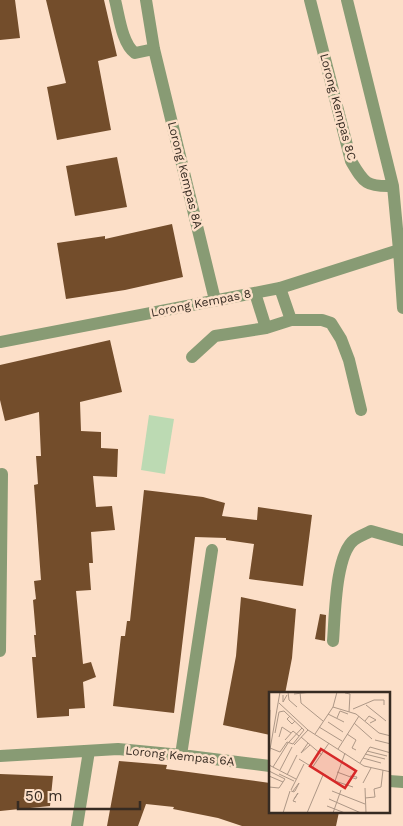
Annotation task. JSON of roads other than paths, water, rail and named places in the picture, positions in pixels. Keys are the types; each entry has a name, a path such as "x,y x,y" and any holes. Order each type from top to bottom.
{"street":[{"path":"115,0 126,43 130,49 135,52 154,49"},
{"name":"Lorong Kempas 8A","path":"146,0 154,49 215,300"},
{"name":"Lorong Kempas 8C","path":"310,0 351,161 362,180 370,185 392,186"},
{"path":"347,0 392,186 403,308"},
{"name":"Lorong Kempas 8","path":"0,342 280,288 399,250"},
{"path":"280,288 291,320"},
{"path":"255,293 266,328"},
{"path":"192,357 215,336 266,328 291,320 322,320 331,323 341,339 349,360 361,410"},
{"path":"0,651 2,474"},
{"path":"333,641 336,595 342,561 352,541 371,530 403,540"},
{"path":"181,755 212,550"},
{"name":"Lorong Kempas 6A","path":"0,756 118,750 181,755 269,766"},
{"path":"77,826 89,751"},
{"path":"390,781 403,782"}]}
